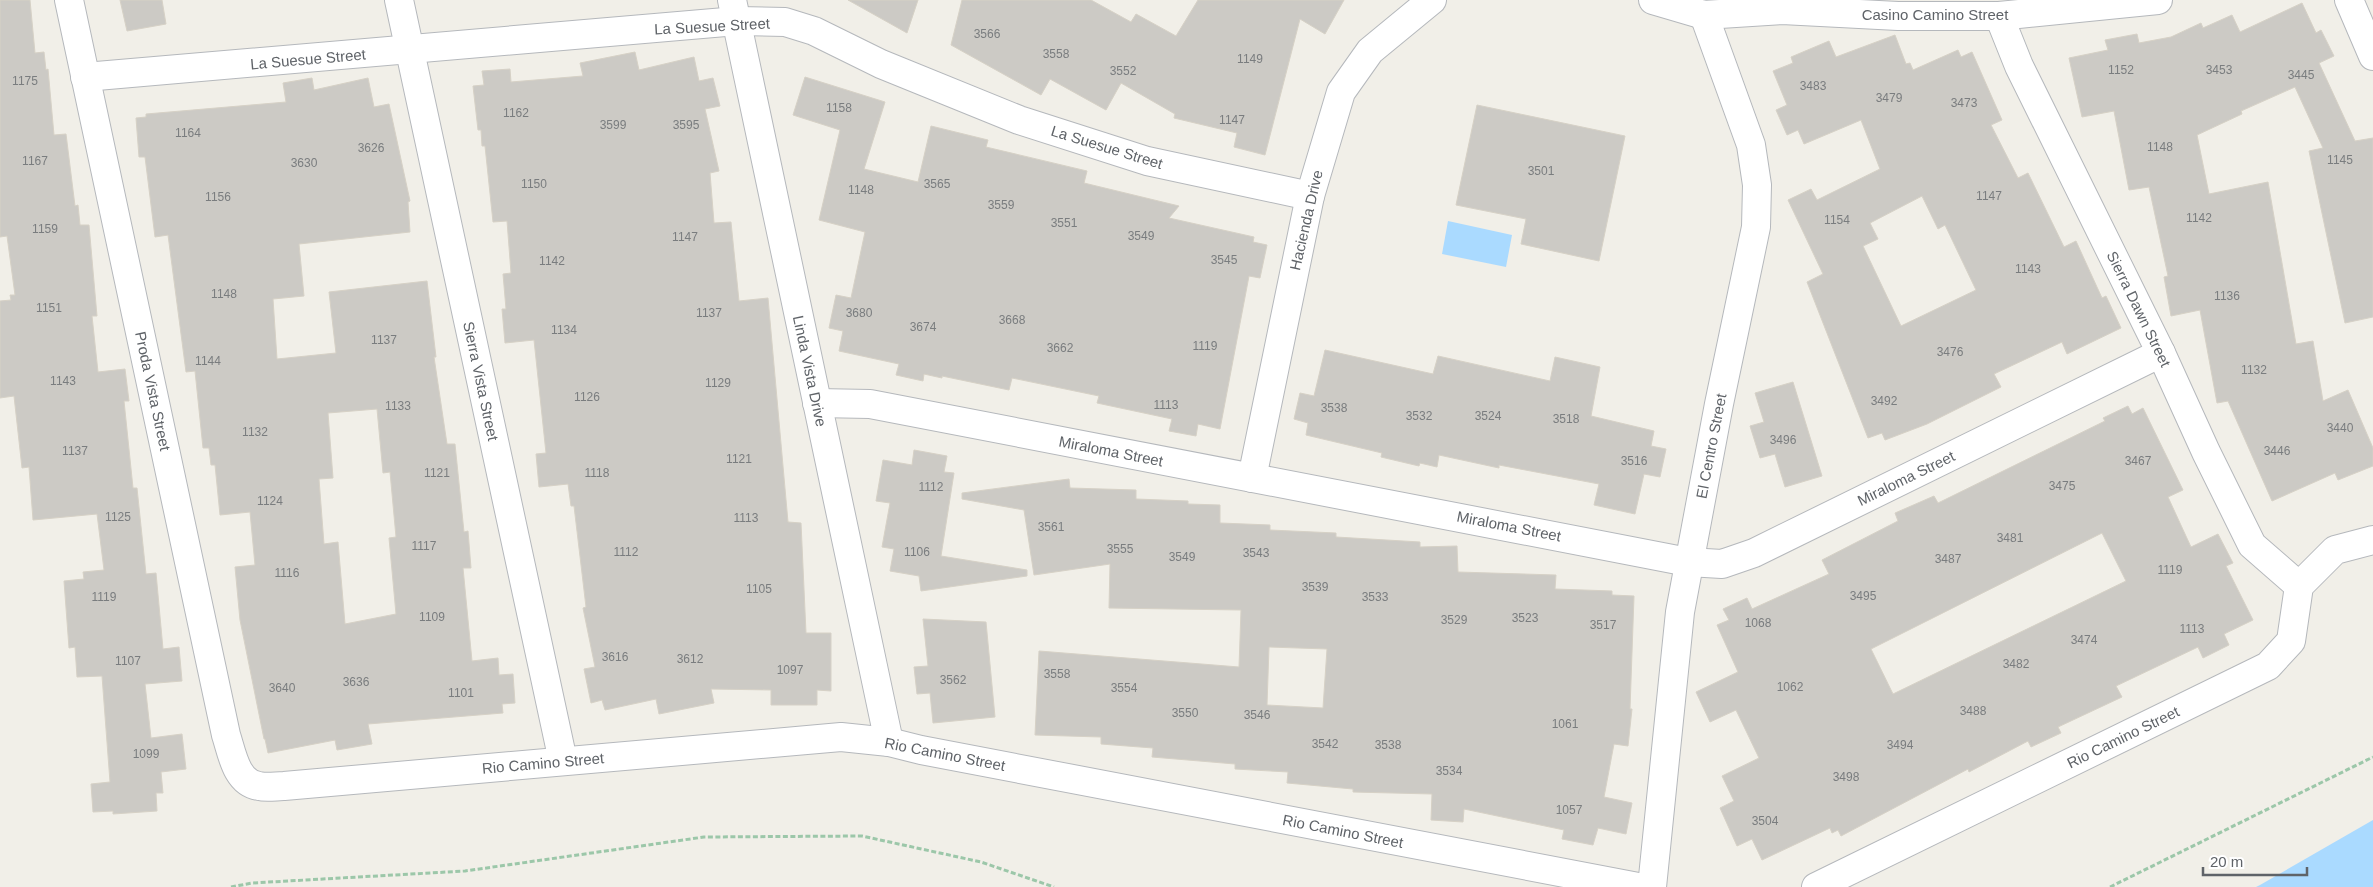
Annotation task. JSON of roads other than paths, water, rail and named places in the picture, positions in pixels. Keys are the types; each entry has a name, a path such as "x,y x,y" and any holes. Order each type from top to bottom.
{"street":[{"name":"Proda Vista Street","path":"69,0 226,735 236,766 245,780"},
{"name":"Sierra Vista Street","path":"399,0 563,761"},
{"name":"Hacienda Drive","path":"1252,478 1310,196 1340,92 1370,51 1432,0"},
{"name":"Casino Camino Street","path":"1653,0 1704,15 1782,10 1898,16 1999,16 2158,0"},
{"path":"2349,0 2373,56"},
{"name":"La Suesue Street","path":"85,77 410,50 734,11 785,22 814,32 882,64 1019,120 1147,161 1310,196"},
{"name":"Linda Vista Drive","path":"734,11 889,742"},
{"name":"El Centro Street","path":"1652,887 1680,612 1688,562 1756,227 1757,185 1751,145 1704,15"},
{"name":"Sierra Dawn Street","path":"1999,16 2019,66 2161,353 2206,452 2252,545 2299,586"},
{"name":"Miraloma Street","path":"817,403 870,404 1688,562 1722,564 1754,553 2161,353"},
{"path":"2299,586 2335,550 2373,540"},
{"name":"Rio Camino Street","path":"1816,887 2268,666 2291,641 2299,586"},
{"name":"Rio Camino Street","path":"245,780 258,786 284,786 841,737 889,742 921,750 1638,887"}],"water":[{"path":"1448,221 1512,235 1506,267 1442,254"},
{"path":"2373,820 2373,887 2256,887 2260,885"}]}
